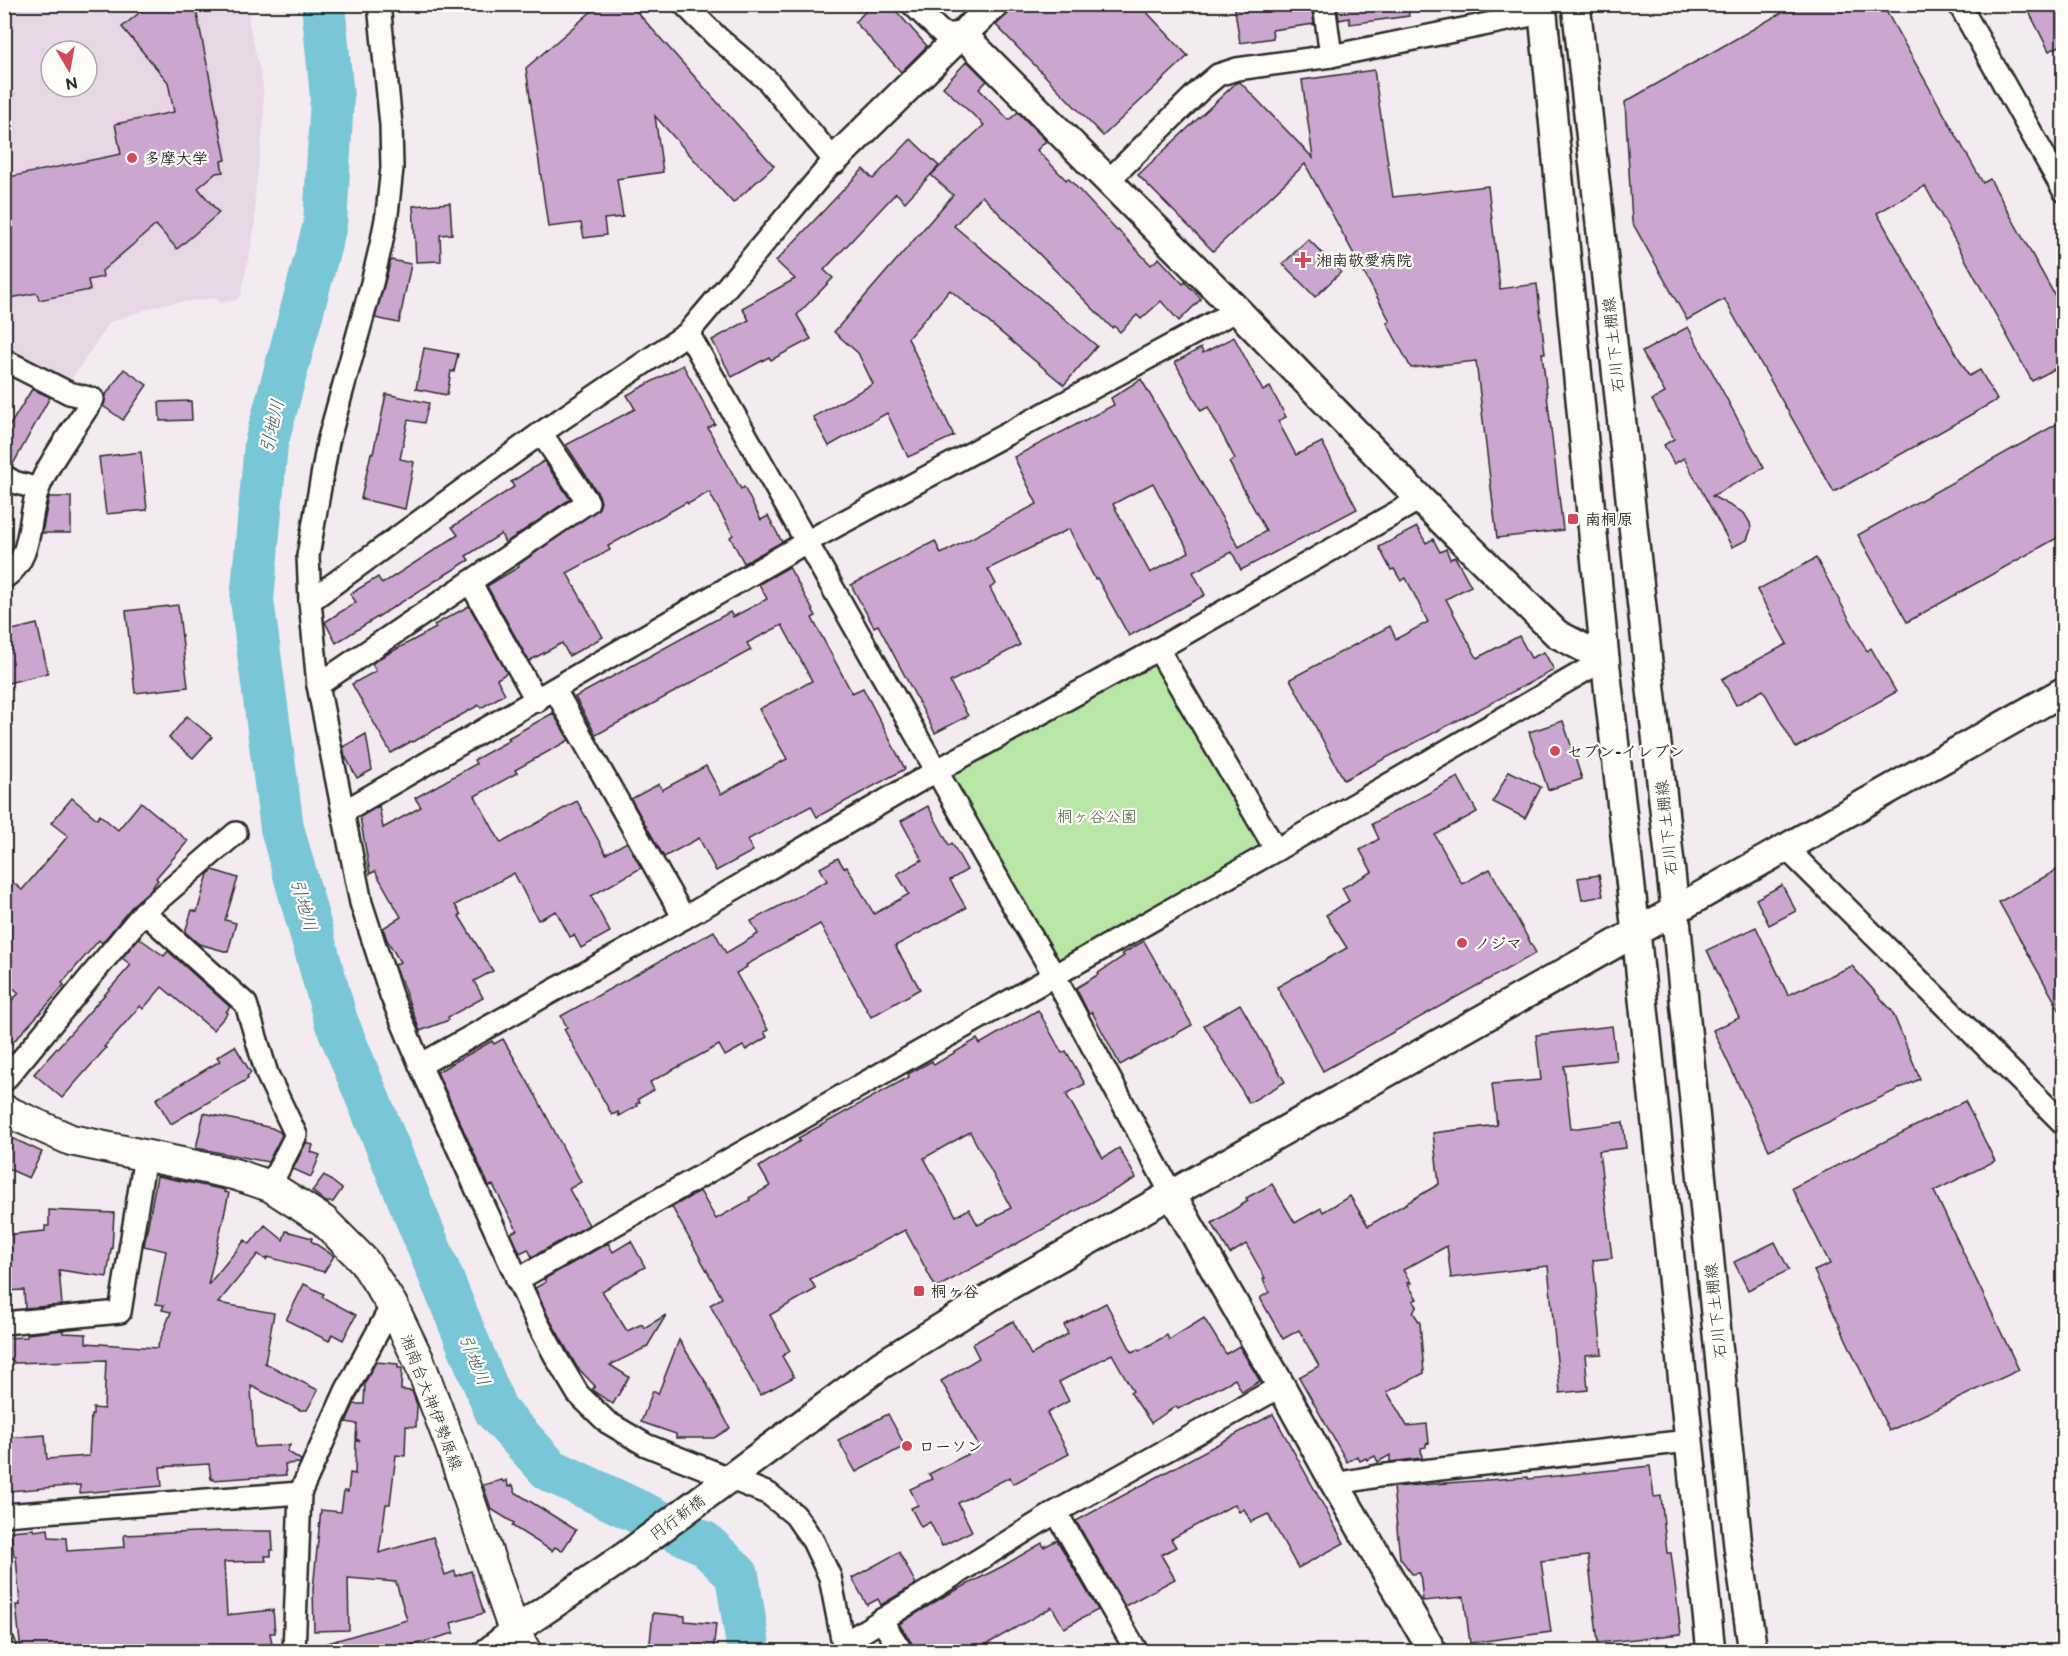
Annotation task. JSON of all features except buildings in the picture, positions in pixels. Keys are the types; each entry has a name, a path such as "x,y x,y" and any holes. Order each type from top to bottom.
{"main road":[{"name":"湘南台大神伊勢原線","path":"4,1110 71,1140 234,1174 270,1186 324,1221 364,1261 392,1305 423,1371 520,1641"}],"street":[{"path":"379,4 391,125 392,168 387,214 372,283 328,442 308,556 318,685 361,903 391,995 517,1280 556,1359 578,1394 607,1422 646,1445 769,1494 795,1515 813,1541 830,1577 842,1648 881,1620 924,1596 1056,1512 1281,1386"},
{"path":"684,4 717,37 767,80 834,160"},
{"path":"912,4 943,34 962,34 1237,310 1420,499 1557,634 1605,659"},
{"path":"962,34 976,4"},
{"path":"310,601 542,433 688,333 834,160 995,4"},
{"path":"1324,4 1331,56"},
{"name":"石川下土棚線","path":"1576,4 1675,909 1738,1546 1753,1652"},
{"path":"1959,4 2064,191"},
{"path":"1108,181 1218,75 1237,69 1331,56 1542,9 1605,659 1636,932 1711,1652"},
{"path":"344,812 808,542 1237,310"},
{"path":"688,333 1054,975 1171,1193 1335,1484 1433,1652"},
{"path":"4,360 69,393 93,399 38,489 29,537 21,562 12,573 4,578"},
{"path":"318,685 588,502 542,433"},
{"path":"4,476 14,482 38,489"},
{"path":"420,1065 684,918 936,771 1158,649 1420,499"},
{"path":"470,582 537,701"},
{"path":"1158,649 1276,849"},
{"path":"517,1280 1276,849 1605,659"},
{"path":"555,690 684,918"},
{"name":"円行新橋","path":"488,1652 520,1641 625,1556 881,1365 1010,1285 2064,691"},
{"path":"4,1081 144,912 236,833"},
{"path":"1785,847 2064,1124"},
{"path":"144,912 246,1004 267,1074 296,1135 270,1186"},
{"path":"4,1323 120,1312 145,1156"},
{"path":"294,1652 300,1493 346,1391 392,1305"},
{"path":"1335,1484 1378,1476 1688,1441"},
{"path":"4,1515 300,1493"},
{"path":"1056,1512 1137,1652"},
{"path":"881,1620 902,1652"},
{"path":"4,1645 5,1652"}],"shaded area":[{"name":"多摩大学","path":"4,5 248,5 249,24 263,85 264,123 255,193 255,226 241,295 235,300 219,303 218,298 163,304 110,322 72,378 60,380 5,350"}],"green space":[{"name":"桐ヶ谷公園","path":"1158,649 1276,850 1054,975 936,771"}],"waterway":[{"name":"引地川","path":"323,4 332,97 325,225 266,444 252,600 282,828 336,1021 496,1411 550,1470 704,1543 737,1575 749,1652"}],"place":[{"name":"多摩大学","path":"132,158"},
{"name":"湘南敬愛病院","path":"1303,260"},
{"name":"南桐原","path":"1573,519"},
{"name":"セブン-イレブン","path":"1555,751"},
{"name":"ノジマ","path":"1462,943"},
{"name":"桐ヶ谷","path":"919,1291"},
{"name":"ローソン","path":"907,1446"}]}
